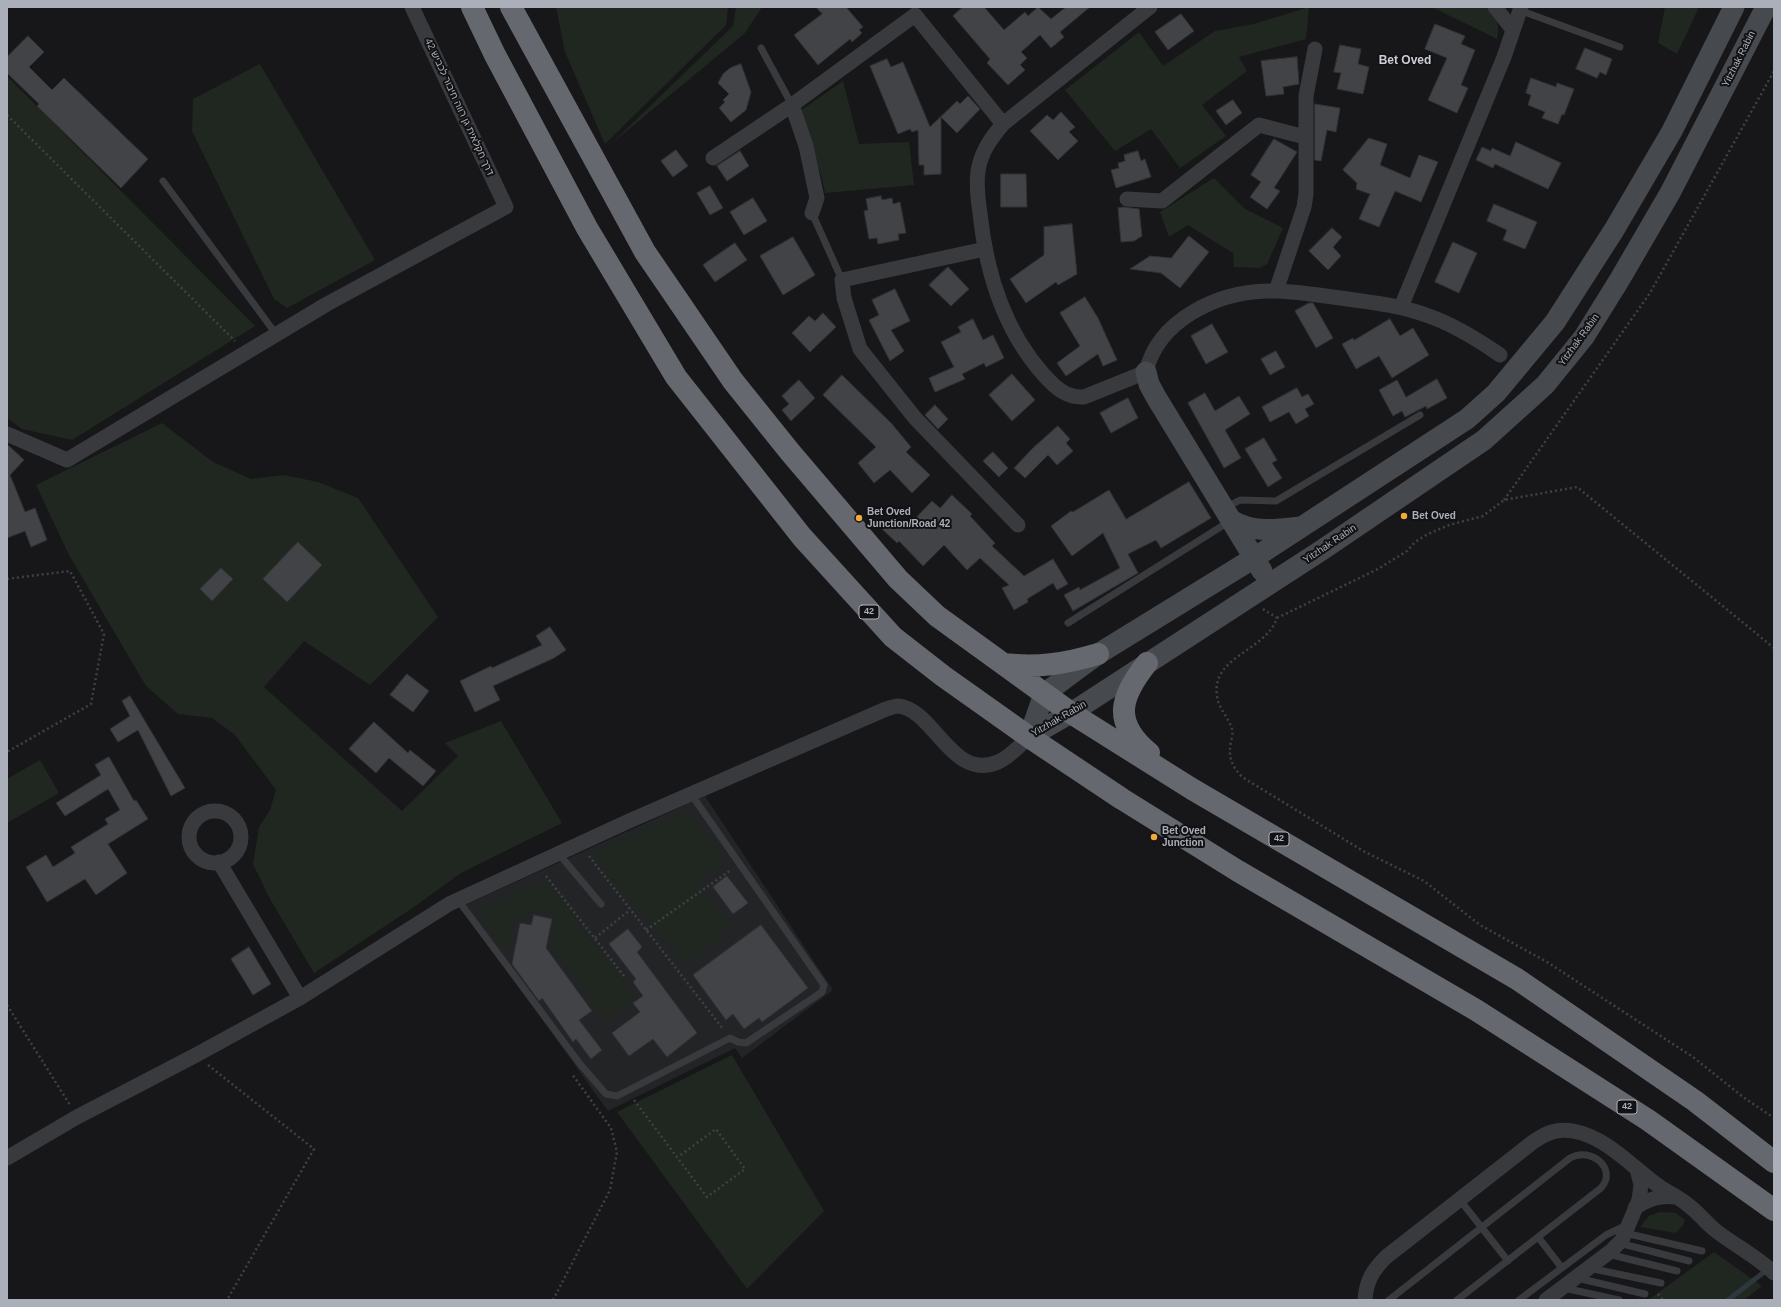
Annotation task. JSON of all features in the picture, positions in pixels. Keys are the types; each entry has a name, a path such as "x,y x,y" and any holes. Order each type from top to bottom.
{"highway":[{"name":"42","path":"472,7 495,55 587,228 676,377 802,537 887,631 943,676 1029,737 1122,799 1238,871 1476,1010 1648,1120 1774,1210"},
{"name":"42","path":"513,10 645,252 733,382 790,452 898,579 938,616 1001,664 1071,713 1192,788 1517,979 1695,1101 1774,1162"},
{"path":"1001,664 1041,666 1069,663 1098,654"},
{"path":"1147,663 1128,689 1123,715 1128,728 1138,744 1192,788"}],"main road":[{"path":"1044,694 1098,654 1303,527 1467,419 1496,393 1555,322 1614,230 1672,131 1734,7"},
{"name":"Yitzhak Rabin","path":"1029,737 1071,713 1270,583 1484,440 1545,385 1584,337 1620,279 1670,193 1766,7"},
{"path":"1146,372 1149,384 1156,397 1270,583"},
{"path":"1228,514 1238,524 1256,529 1277,530 1303,527"},
{"name":"Yitzhak Rabin","path":"1029,737 1044,694"}],"street":[{"name":"דרך חקלאית גן רווה חיבור לכביש 42","path":"276,334 327,304 506,207 412,7"},
{"path":"1150,7 1003,124 984,149 978,171 979,208 985,249 996,290 1013,330 1037,368 1059,390 1070,396 1084,397 1146,372 1152,351 1161,338 1187,316 1200,308 1227,297 1254,292 1276,291 1369,302 1401,308 1426,315 1451,326 1500,355"},
{"path":"1496,7 1513,30"},
{"path":"1401,308 1513,30 1520,9"},
{"path":"713,158 792,105 912,11 1003,124"},
{"path":"1276,291 1304,207 1306,194 1306,96 1315,49"},
{"path":"792,105 806,146 817,198 812,213"},
{"path":"1127,199 1162,201 1259,125 1305,137"},
{"path":"985,249 842,280 844,298 860,349 915,418 1018,524"},
{"path":"7,434 67,460 276,334"},
{"path":"7,1158 77,1117 196,1055 300,998 458,900 579,843 691,793 886,709 898,706 913,712 954,754 969,762 984,766 998,762 1011,754 1029,737"},
{"path":"219,862 300,998"},
{"path":"1365,1300 1366,1288 1371,1275 1377,1266 1533,1142 1546,1134 1559,1129 1588,1135 1618,1154 1677,1198 1688,1204 1719,1232 1762,1262 1774,1273"},
{"path":"1550,1299 1563,1287 1608,1254 1624,1233 1639,1200 1641,1185 1637,1169"},
{"path":"1635,1208 1646,1201 1658,1197 1667,1196 1677,1198"}],"lane":[{"path":"1520,9 1620,47"},
{"path":"761,48 792,105"},
{"path":"162,181 276,334"},
{"path":"812,213 842,280"},
{"path":"1068,623 1228,514 1240,500 1276,500 1420,415"},
{"path":"458,900 580,1064 606,1094 617,1096 730,1038 738,1042 746,1043 822,992 824,985 691,793"},
{"path":"558,853 601,904"},
{"path":"1389,1300 1390,1297 1576,1155 1589,1154 1598,1159 1607,1175 1607,1182 1457,1300"},
{"path":"1460,1200 1508,1261"},
{"path":"1518,1300 1606,1235 1624,1233 1702,1251"},
{"path":"1624,1233 1689,1261"},
{"path":"1538,1237 1562,1268"},
{"path":"1608,1254 1677,1271"},
{"path":"1589,1268 1662,1283"},
{"path":"1576,1278 1645,1294"},
{"path":"1563,1287 1619,1300"}],"path":[{"path":"1774,71 1650,293 1504,500 1483,516 1449,525 1428,534 1415,542 1407,551 1378,569 1277,618 1273,628 1264,638 1223,668 1216,679 1217,697 1233,731 1229,753 1232,766 1242,777 1365,852 1424,881 1480,925 1547,962 1680,1049 1743,1097 1774,1118"},
{"path":"7,115 246,352"},
{"path":"1504,500 1578,487 1774,648"},
{"path":"7,578 70,571 104,634 91,704 7,752"},
{"path":"1246,598 1277,618"},
{"path":"579,843 730,1038"},
{"path":"536,863 624,976"},
{"path":"646,930 740,864"},
{"path":"595,938 630,910"},
{"path":"7,1006 77,1117"},
{"path":"196,1055 314,1149 227,1300"},
{"path":"554,1300 610,1190 617,1152 611,1128 570,1071"},
{"path":"627,1091 707,1197 745,1169 716,1129 678,1157"}],"shaded area":[{"path":"556,7 728,7 726,25 605,144 565,52"},
{"path":"736,7 762,7 745,33 611,144 733,26"},
{"path":"1309,7 1306,39 1239,57 1247,71 1202,105 1226,136 1180,168 1151,129 1115,151 1065,90 1139,32 1163,66 1215,31 1254,24"},
{"path":"1432,7 1489,7 1497,22 1497,39"},
{"path":"1665,7 1699,7 1677,54 1658,43"},
{"path":"260,64 375,260 287,308 274,299 192,131 193,99"},
{"path":"7,76 255,326 72,440 22,429 7,418"},
{"path":"843,81 859,144 909,142 914,185 825,193 822,179 800,111"},
{"path":"1214,178 1245,209 1283,228 1267,264 1260,268 1234,267 1233,253 1188,225 1169,237 1160,212"},
{"path":"162,423 213,462 251,479 284,475 318,482 358,498 438,617 370,685 304,641 264,687 402,811 458,756 445,743 501,721 562,823 461,873 414,907 314,973 270,899 253,864 259,827 270,810 276,790 235,735 212,718 178,714 146,686 69,555 36,485"},
{"path":"40,760 59,793 7,823 7,779"},
{"path":"705,796 833,990 742,1058 735,1048 608,1111 461,907"},
{"path":"688,811 725,865 697,880 730,927 687,967 590,853"},
{"path":"546,880 634,996 607,1019 552,948 555,914 529,912 527,920 515,917 507,953 476,912"},
{"path":"732,1055 824,1211 747,1289 617,1112"},
{"path":"1659,1212 1676,1213 1685,1220 1683,1225 1676,1233 1640,1227 1649,1216"},
{"path":"1714,1252 1762,1286 1744,1300 1648,1300"}],"building":[{"path":"816,7 846,7 863,27 859,30 862,33 852,42 850,39 818,65 794,35 822,14"},
{"path":"963,7 984,7 1004,30 1025,12 1028,16 1038,7 1051,19 1066,7 1090,7 1060,32 1064,37 1051,48 1040,35 1021,52 1027,58 1020,65 1025,70 1008,85 987,63 990,59 953,16"},
{"path":"1181,14 1194,31 1168,50 1155,32"},
{"path":"1435,24 1465,36 1461,44 1475,50 1461,85 1468,88 1457,113 1428,100 1447,58 1425,49"},
{"path":"28,36 44,52 29,67 52,90 64,78 148,159 121,188 37,106 39,104 7,73 7,57"},
{"path":"1340,45 1361,49 1358,64 1369,67 1363,94 1337,89 1341,73 1334,72"},
{"path":"1585,48 1612,59 1606,75 1600,72 1597,78 1576,69"},
{"path":"1297,57 1299,84 1283,87 1284,94 1266,96 1261,61"},
{"path":"887,59 891,67 903,62 930,127 957,101 960,104 968,96 980,109 957,133 941,117 941,174 924,175 924,165 919,165 918,130 912,132 910,129 898,134 870,66"},
{"path":"741,64 751,92 746,110 731,122 719,108 725,102 723,100 729,94 718,83 723,74 730,68"},
{"path":"1531,78 1556,87 1557,83 1574,89 1564,115 1562,114 1558,124 1542,118 1545,112 1528,105 1531,95 1526,93"},
{"path":"1233,100 1242,113 1226,125 1216,111"},
{"path":"1315,104 1340,108 1336,132 1327,130 1321,161 1315,160"},
{"path":"1061,112 1075,127 1069,132 1078,141 1058,160 1030,131 1047,115 1053,120"},
{"path":"1369,138 1387,144 1380,165 1410,178 1419,155 1438,162 1421,202 1395,191 1379,227 1359,219 1370,194 1356,189 1357,183 1343,170"},
{"path":"1274,139 1297,152 1274,188 1280,191 1267,209 1250,197 1261,182 1251,175"},
{"path":"1516,142 1561,163 1548,189 1495,164 1493,168 1476,160 1482,147 1491,151 1492,148 1510,156"},
{"path":"676,150 688,166 673,177 661,161"},
{"path":"740,151 749,166 727,181 717,166"},
{"path":"1138,151 1141,161 1145,159 1151,177 1116,188 1111,170 1119,168 1118,163 1125,161 1124,155"},
{"path":"1001,174 1026,174 1027,207 1001,207"},
{"path":"710,186 723,208 710,215 697,193"},
{"path":"881,196 882,200 892,198 893,204 900,202 906,233 898,234 899,240 878,244 877,238 869,239 864,211 868,210 866,199"},
{"path":"753,198 767,221 744,235 730,212"},
{"path":"1494,204 1537,222 1525,249 1503,240 1507,230 1487,221"},
{"path":"1124,207 1139,209 1142,236 1134,241 1121,242 1118,208"},
{"path":"1072,224 1077,274 1058,285 1056,282 1026,303 1010,279 1044,255 1044,227"},
{"path":"1332,228 1342,237 1333,247 1341,256 1328,270 1309,251"},
{"path":"1189,236 1209,252 1180,288 1161,273 1130,269 1150,256 1171,258"},
{"path":"793,237 815,275 783,295 760,256"},
{"path":"1453,242 1477,253 1459,293 1435,282"},
{"path":"735,243 747,260 715,282 703,265"},
{"path":"948,267 969,289 951,306 929,285"},
{"path":"895,289 910,321 891,330 904,351 890,361 869,320 879,315 872,300"},
{"path":"1085,297 1098,318 1117,360 1103,366 1098,354 1066,376 1057,363 1080,346 1060,313"},
{"path":"1309,303 1313,303 1333,338 1316,348 1295,311"},
{"path":"823,313 836,327 810,352 792,333 809,316 815,321"},
{"path":"973,319 983,340 993,335 1004,358 986,367 984,363 962,374 965,379 935,392 929,378 954,367 941,342 961,332 958,327"},
{"path":"1390,319 1400,336 1413,328 1429,355 1392,378 1379,356 1356,369 1342,344 1353,338 1354,340"},
{"path":"1212,324 1228,352 1206,364 1191,336"},
{"path":"1276,351 1285,367 1270,375 1261,359"},
{"path":"1012,374 1035,400 1012,421 989,395"},
{"path":"842,375 892,424 911,447 906,452 930,475 912,493 890,470 874,483 858,463 876,447 823,395"},
{"path":"1437,379 1447,398 1427,409 1426,406 1405,417 1402,411 1393,416 1379,390 1397,380 1406,397"},
{"path":"799,380 815,398 791,421 782,410 789,404 782,396"},
{"path":"1297,388 1302,397 1308,394 1314,404 1305,409 1309,416 1296,424 1289,412 1270,422 1262,407"},
{"path":"1205,393 1215,411 1239,396 1250,414 1225,430 1241,458 1224,468 1188,403"},
{"path":"1128,398 1138,418 1111,433 1100,413"},
{"path":"935,405 948,419 938,429 925,415"},
{"path":"1058,426 1070,439 1066,443 1073,451 1057,465 1048,455 1025,478 1014,468 1033,448"},
{"path":"1264,438 1277,460 1272,463 1282,478 1268,487 1245,449"},
{"path":"7,444 24,460 10,475 25,512 35,508 47,540 31,547 25,531 7,538"},
{"path":"993,452 1008,468 999,477 983,461"},
{"path":"1189,482 1211,518 1161,548 1156,540 1128,554 1138,573 1073,611 1064,595 1079,587 1080,590 1120,568 1103,533 1072,556 1051,526 1071,511 1073,512 1109,490 1126,519"},
{"path":"952,495 972,514 970,516 995,543 992,546 1024,576 1053,559 1068,584 1057,590 1053,583 1027,599 1028,602 1014,610 1002,588 1009,585 980,558 967,570 944,545 923,566 899,541 897,543 882,529 891,519 895,524 898,521 906,528 932,501 940,508"},
{"path":"298,542 322,565 287,602 263,579"},
{"path":"221,568 233,579 212,601 200,589"},
{"path":"550,627 566,650 554,658 493,686 500,700 475,712 460,681 491,666 492,668 542,645 536,636"},
{"path":"407,674 429,691 413,712 390,695"},
{"path":"130,696 185,788 171,796 138,730 118,742 110,729 130,716 122,701"},
{"path":"374,722 408,753 410,750 436,771 423,786 389,758 376,773 349,749"},
{"path":"109,757 134,801 136,800 148,819 108,844 127,873 96,895 85,879 47,902 26,867 46,855 53,867 75,853 71,847 108,824 105,819 120,810 108,789 65,816 56,803 101,775 95,765"},
{"path":"727,876 748,903 733,914 713,887"},
{"path":"534,915 552,919 546,948 592,1011 579,1020 602,1050 591,1059 576,1039 573,1042 542,998 539,1001 512,964 520,923 531,925"},
{"path":"761,925 808,988 762,1022 759,1018 744,1029 733,1014 726,1020 693,975"},
{"path":"628,929 642,947 637,952 697,1033 667,1057 653,1039 629,1056 612,1033 640,1012 633,1003 643,996 633,982 636,979 609,944"},
{"path":"249,947 271,984 253,995 231,959"}],"waterway":[{"path":"1728,1300 1768,1269"}],"place":[{"name":"Bet Oved","path":"1404,516"},
{"name":"Bet Oved Junction/Road 42","path":"859,518"},
{"name":"Bet Oved Junction","path":"1154,837"}],"district":[{"name":"Bet Oved","path":"1405,61"}]}
